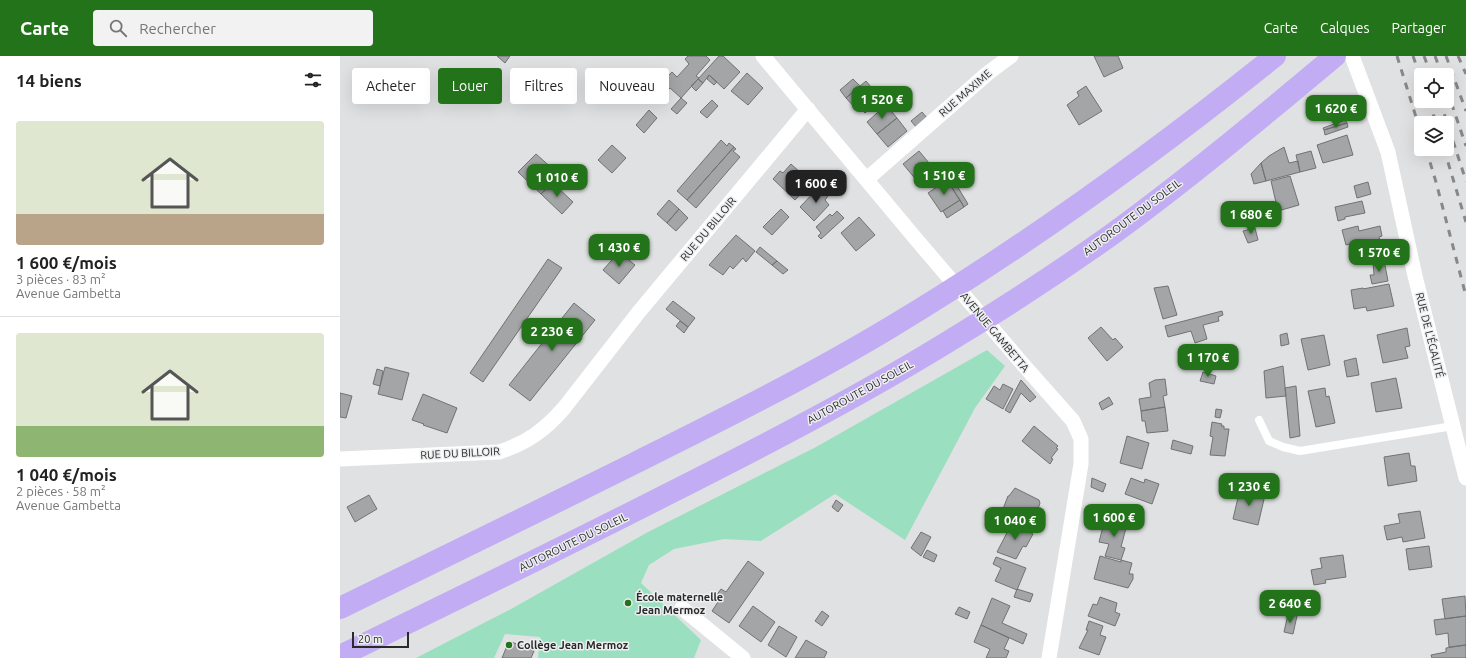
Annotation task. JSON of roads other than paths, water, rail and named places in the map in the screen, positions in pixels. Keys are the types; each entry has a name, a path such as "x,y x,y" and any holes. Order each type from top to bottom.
{"highway":[{"path":"340,608 745,408 812,372 892,326 1001,257 1097,192 1161,146 1275,56"},
{"name":"AUTOROUTE DU SOLEIL","path":"340,656 755,450 887,378 953,339 1111,235 1200,167 1335,56"}],"street":[{"name":"AVENUE GAMBETTA","path":"764,56 916,239 1073,421 1081,439 1081,464 1048,658"},
{"name":"RUE MAXIME","path":"867,179 988,73 1011,56"},
{"name":"RUE DE L'ÉGALITÉ","path":"1352,56 1388,152 1415,276 1466,478"},
{"name":"RUE DU BILLOIR","path":"340,459 499,452 514,447 541,432 564,408 638,313 808,109"},
{"path":"682,608 743,658"}],"lane":[{"path":"1259,420 1269,441 1283,447 1300,451 1453,426"}],"railway":[{"path":"1397,56 1416,116"},
{"path":"1413,56 1417,68"},
{"path":"1424,56 1428,68"},
{"path":"1435,56 1439,68"},
{"path":"1446,56 1466,111"},
{"path":"1458,56 1466,74"},
{"path":"1431,108 1434,116"},
{"path":"1442,108 1466,181"},
{"path":"1453,108 1466,146"},
{"path":"1428,156 1466,296"},
{"path":"1446,156 1466,222"}],"place":[{"name":"École maternelle Jean Mermoz","path":"628,603"},
{"name":"Collège Jean Mermoz","path":"509,645"}]}
